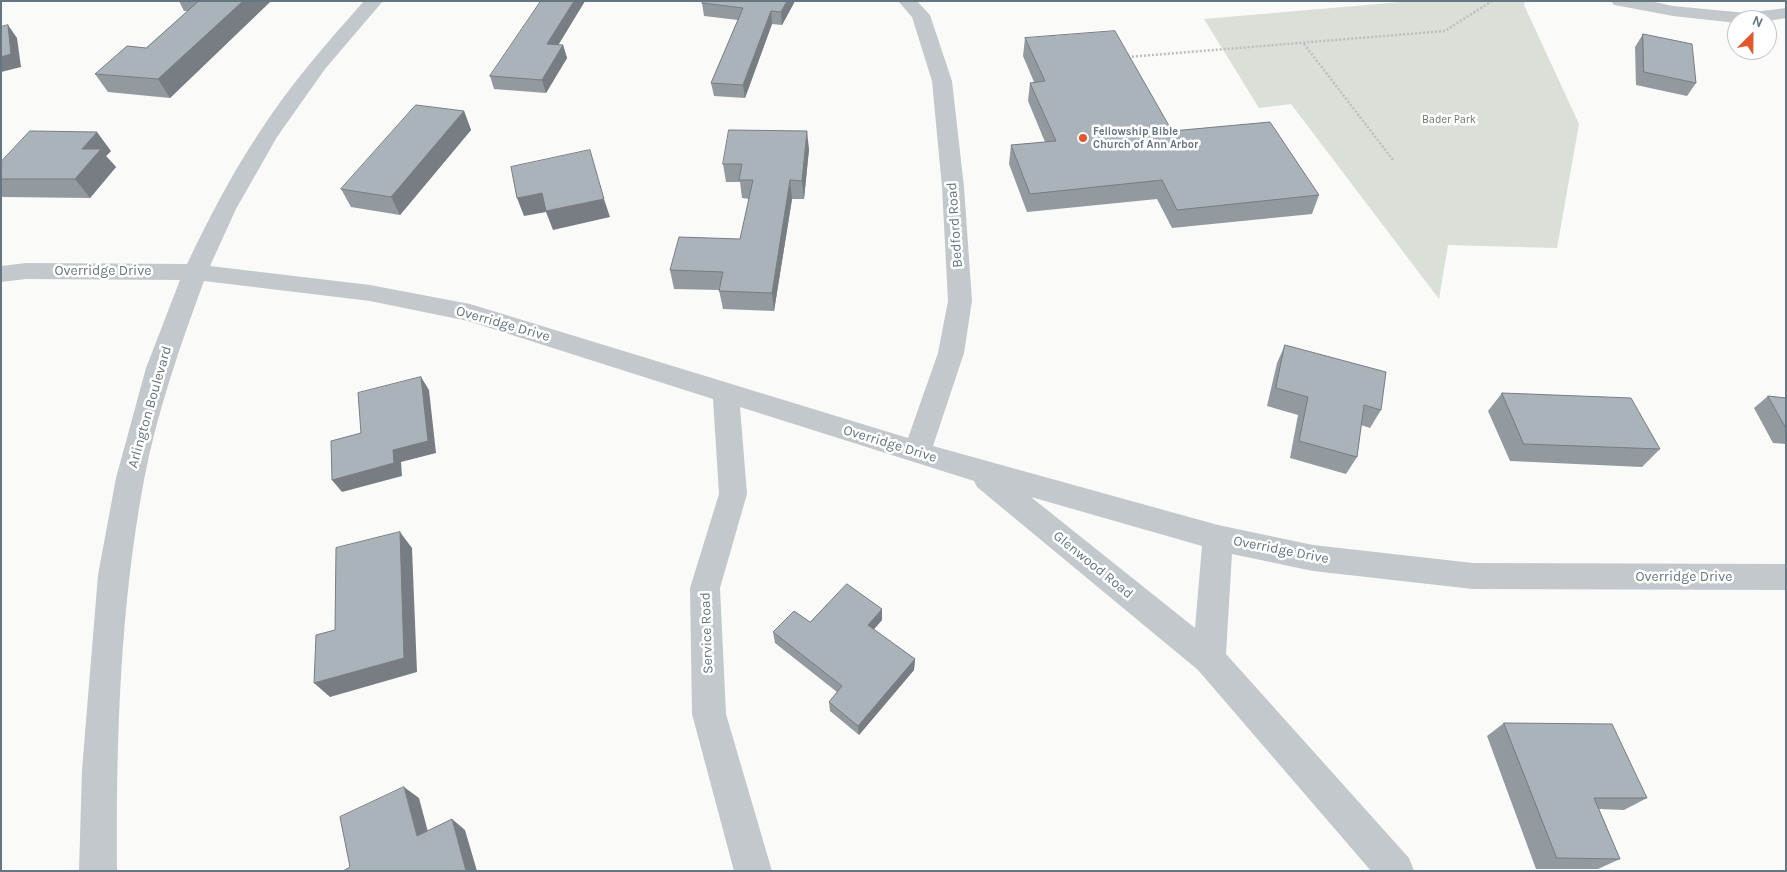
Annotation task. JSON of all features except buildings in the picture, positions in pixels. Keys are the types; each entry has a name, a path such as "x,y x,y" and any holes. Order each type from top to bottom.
{"street":[{"name":"Arlington Boulevard","path":"98,871 99,770 113,574 130,478 156,377 196,272 225,209 267,136 318,65 374,1"},
{"name":"Bedford Road","path":"907,1 921,15 942,81 953,187 960,301 951,353 917,453"},
{"path":"1620,1 1673,12 1746,18 1786,13"},
{"name":"Overridge Drive","path":"1,274 26,271 196,272 370,293 470,313 978,472 1218,538 1313,558 1473,576 1786,577"},
{"name":"Service Road","path":"726,394 733,494 704,588 709,714 753,871"},
{"name":"Glenwood Road","path":"978,472 1209,659 1396,871"},
{"path":"1209,659 1218,538"}],"path":[{"path":"1128,57 1445,31 1492,1"},
{"path":"1304,44 1392,160"}],"green space":[{"name":"Bader Park","path":"1413,1 1525,1 1524,5 1579,124 1557,248 1448,245 1439,299 1291,104 1259,108 1204,19"}],"place":[{"name":"Fellowship Bible Church of Ann Arbor","path":"1083,138"}]}
